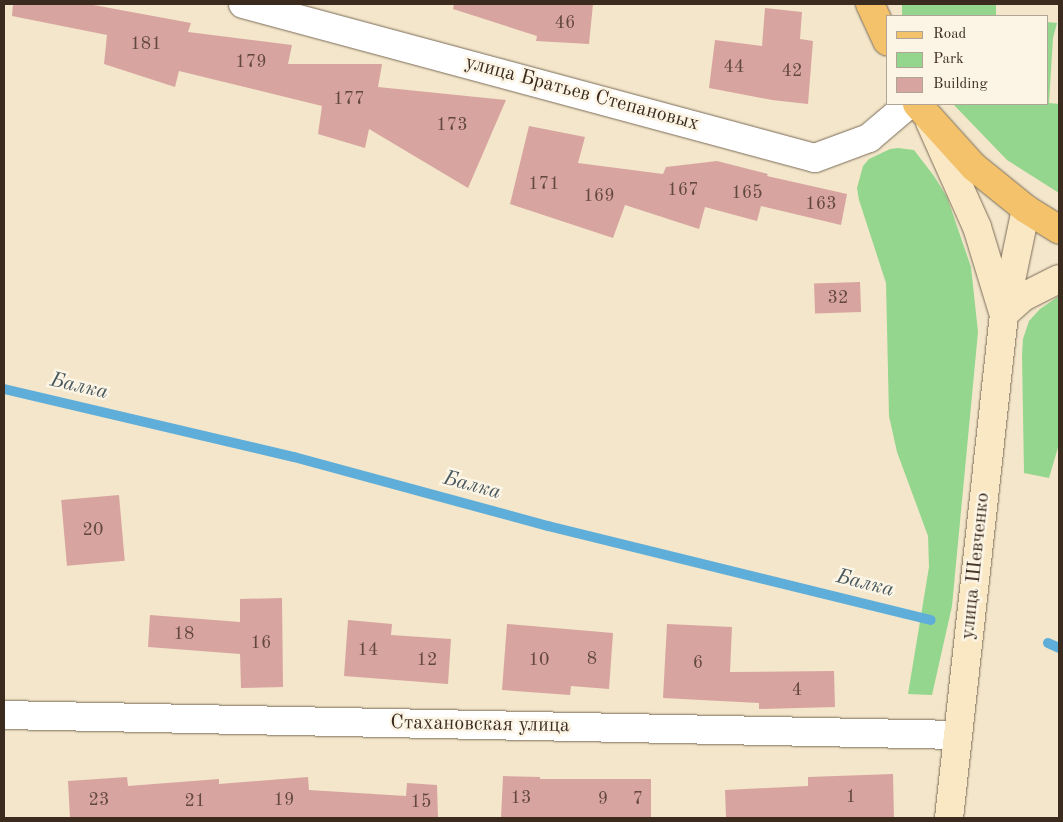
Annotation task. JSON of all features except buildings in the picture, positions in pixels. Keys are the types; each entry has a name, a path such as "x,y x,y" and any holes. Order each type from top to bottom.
{"main road":[{"path":"870,4 886,38"},
{"path":"918,107 974,167 1026,209 1059,230"},
{"name":"улица Шевченко","path":"918,107 972,214 1004,314"},
{"name":"улица Шевченко","path":"949,818 1004,314 1026,209"},
{"path":"1004,314 1023,297 1059,279"}],"street":[{"name":"улица Братьев Степановых","path":"243,4 815,158 869,138 918,107"},
{"name":"Стахановская улица","path":"4,715 957,735"}],"green space":[{"path":"902,4 996,4 996,15 902,15"},
{"path":"1048,22 1057,23 1053,38 1049,103 1059,104 1059,193 1007,160 954,105 1048,105"},
{"path":"890,149 914,150 947,197 971,267 978,332 952,606 932,695 908,694 929,567 928,536 897,452 889,416 886,283 859,200 857,188 863,166 869,159"},
{"path":"1059,296 1059,444 1049,478 1024,473 1022,355 1023,339 1029,321 1040,309"}],"waterway":[{"name":"Балка","path":"4,389 294,457 548,526 931,620"},
{"name":"Балка","path":"1048,643 1059,648"}]}
